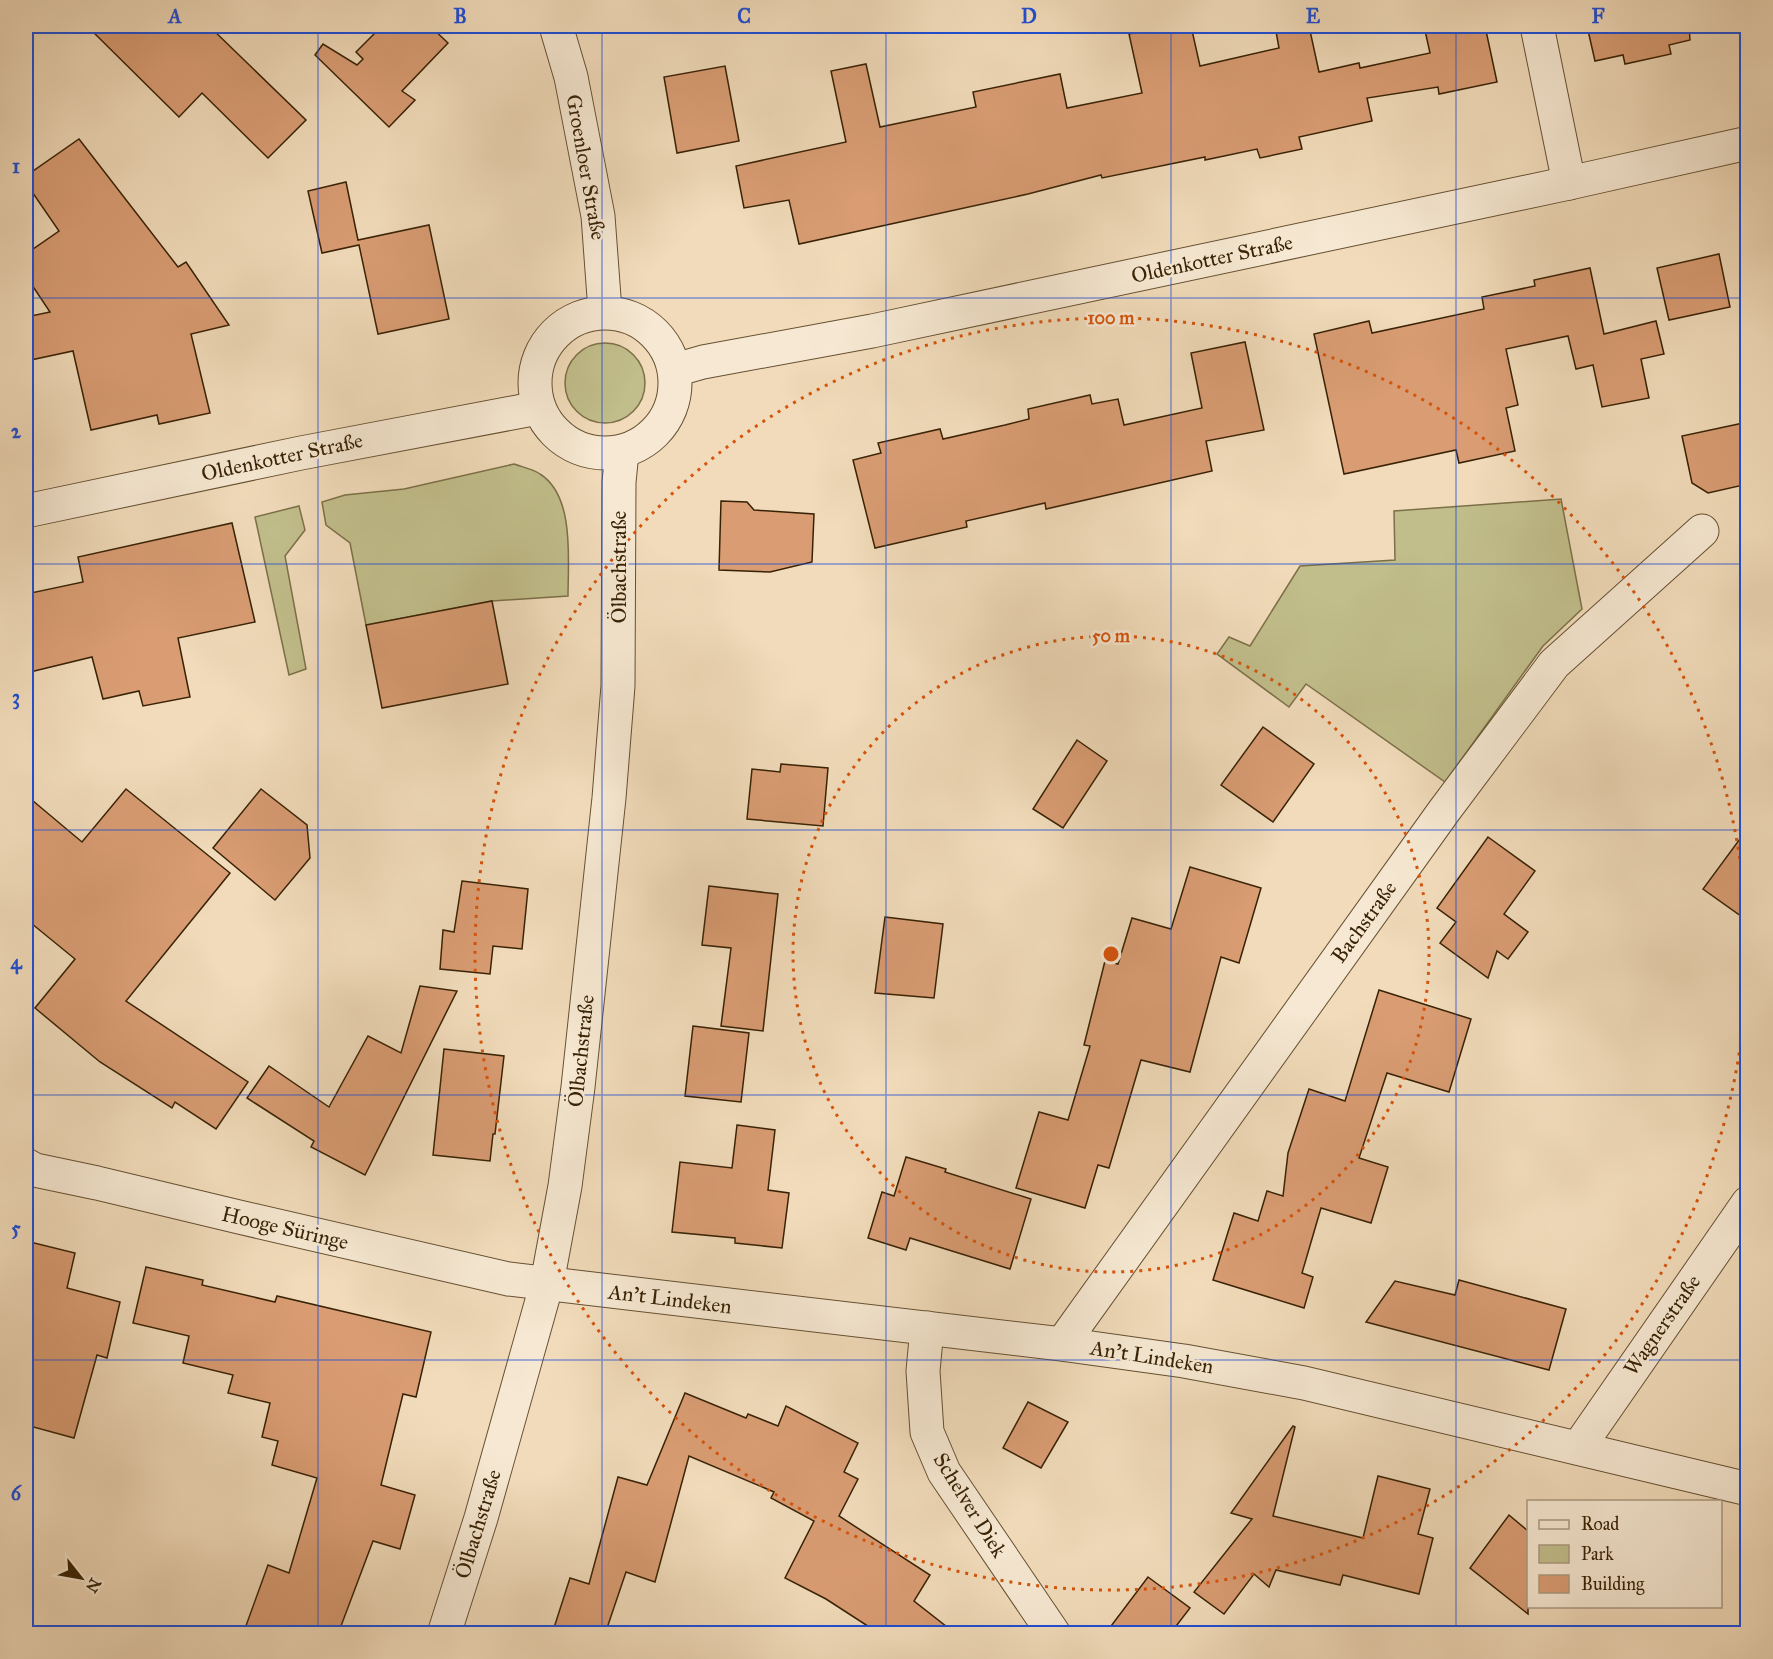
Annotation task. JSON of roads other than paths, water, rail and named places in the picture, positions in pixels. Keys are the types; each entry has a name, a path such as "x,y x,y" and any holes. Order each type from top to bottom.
{"street":[{"name":"Groenloer Straße","path":"556,26 571,77 598,216 605,311"},
{"path":"1537,26 1569,183"},
{"name":"Oldenkotter Straße","path":"675,370 703,362 872,331 1748,143"},
{"path":"605,311 630,316 650,328 666,347 675,370 675,391 670,411 658,429 642,443 622,452 602,454 582,450 564,441 548,426 538,408 534,386 537,363 547,342 562,326 583,315 605,311"},
{"name":"Oldenkotter Straße","path":"26,510 301,453 538,408"},
{"name":"Ölbachstraße","path":"444,1634 481,1518 547,1283 565,1186 578,1087 610,787 618,686 619,482 622,452"},
{"name":"Bachstraße","path":"1062,1344 1444,811 1554,664 1702,531"},
{"name":"Hooge Süringe","path":"26,1166 35,1170 508,1279 547,1283"},
{"name":"Wagnerstraße","path":"1578,1448 1748,1203"},
{"name":"An't Lindeken","path":"547,1283 1062,1344 1184,1361 1304,1383 1748,1489"},
{"name":"Schelver Diek","path":"927,1328 923,1371 927,1432 945,1472 1054,1634"}]}
